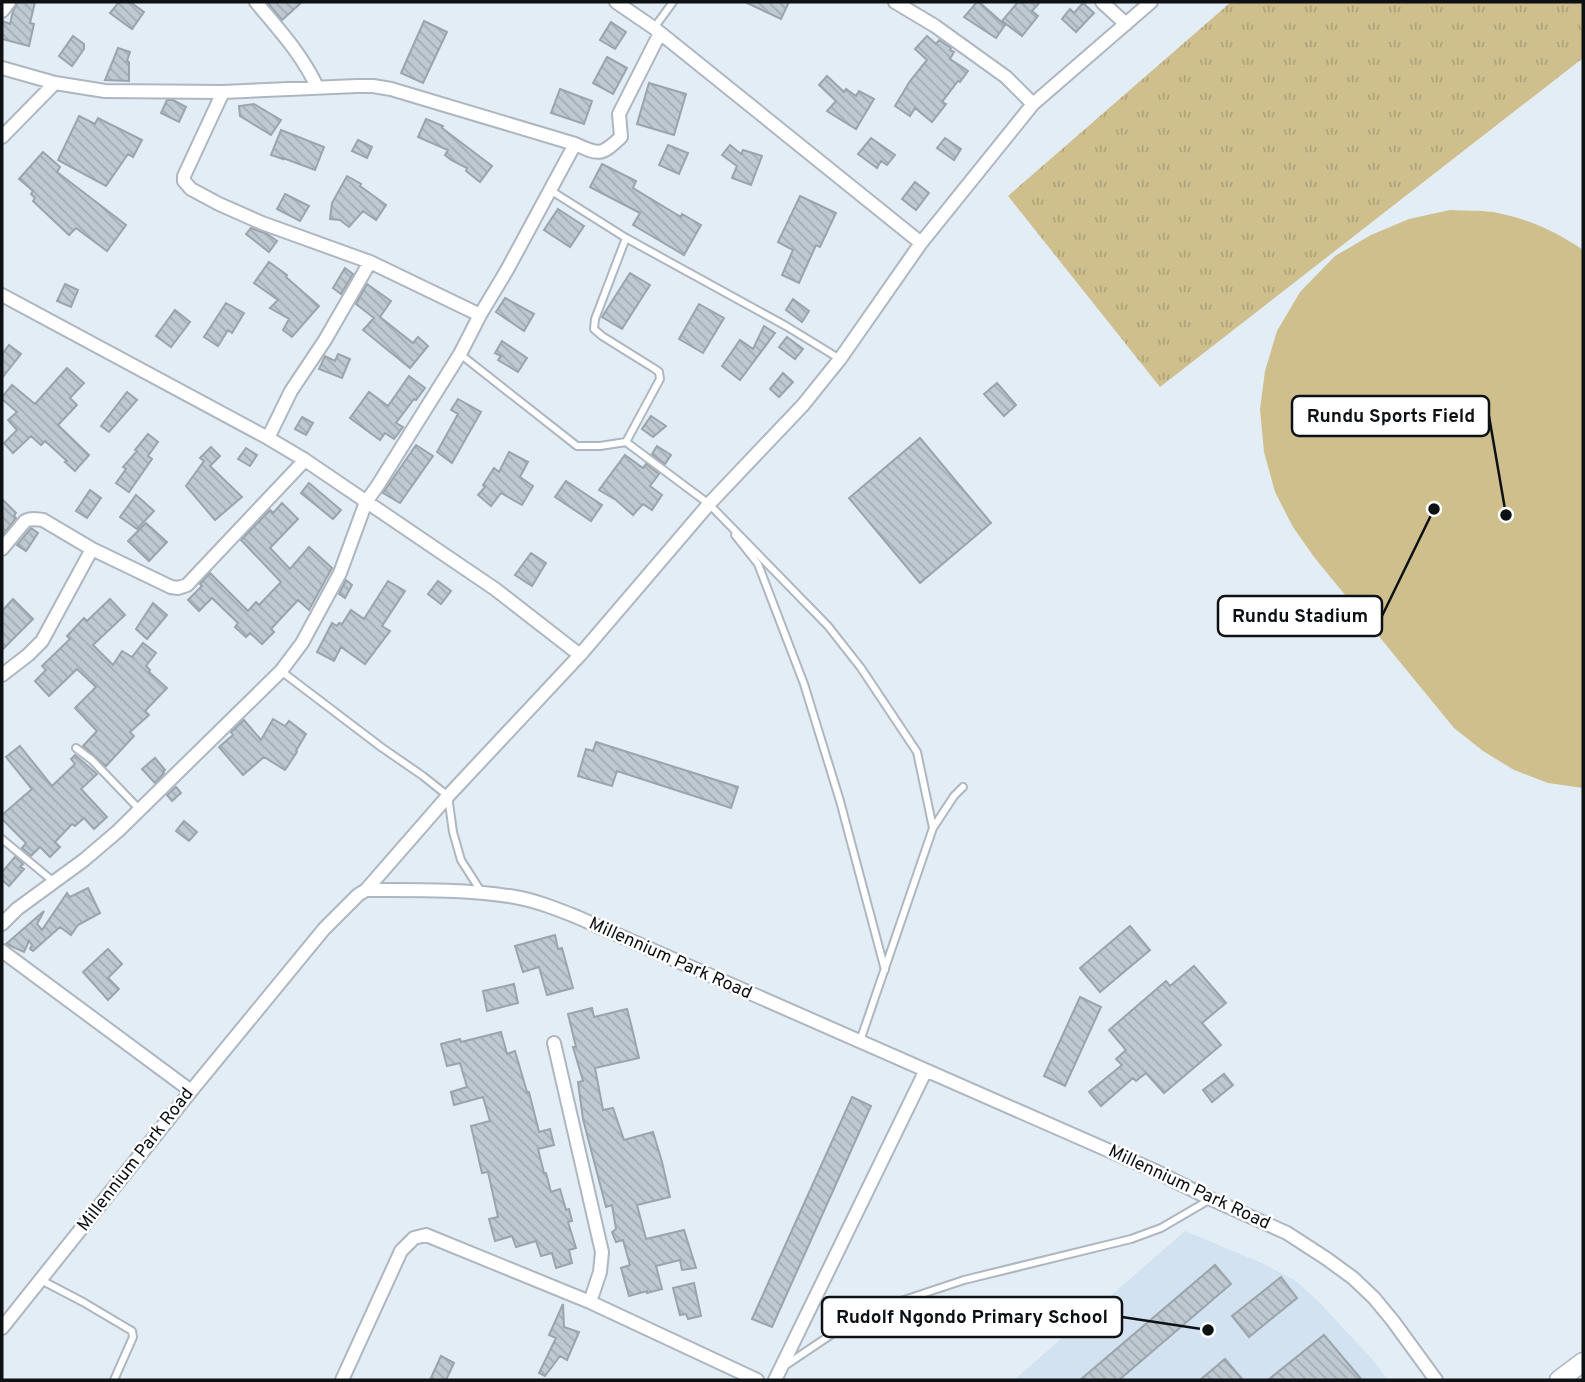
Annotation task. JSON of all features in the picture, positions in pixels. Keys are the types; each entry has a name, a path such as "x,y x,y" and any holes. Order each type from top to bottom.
{"street":[{"path":"2,11 9,2"},
{"path":"256,2 299,54 317,87"},
{"path":"617,2 657,30 921,243"},
{"path":"895,2 936,26 1006,77 1033,104"},
{"path":"1102,2 1126,23"},
{"path":"366,890 448,796 580,655 709,503 803,405 840,359 921,243 1033,104 1152,2"},
{"path":"2,68 55,83 105,91 223,92 373,86 575,144 595,153 604,151 621,137 619,114 657,30"},
{"path":"2,137 55,83"},
{"path":"223,92 184,176 184,181 191,189 262,223 370,262 480,315"},
{"path":"2,924 17,909 118,831 281,671 302,643 340,573 366,502 460,354 575,144"},
{"path":"268,438 291,391 325,340 370,262"},
{"path":"2,295 305,460 495,589 580,655"},
{"path":"2,549 20,525 30,519 43,520 93,549 171,587 182,587 305,460"},
{"path":"2,675 28,656 42,641 93,549"},
{"name":"Millennium Park Road","path":"2,1328 324,929 366,890 427,890 528,900 571,915 1153,1170 1287,1233 1353,1278 1381,1306 1436,1380"},
{"path":"2,951 191,1091"},
{"path":"554,1043 602,1252 600,1272 590,1302"},
{"path":"778,1375 925,1072"},
{"path":"342,1380 401,1251 421,1236 590,1302 757,1380"},
{"path":"1559,1380 1583,1362"}],"lane":[{"path":"657,30 673,2"},
{"path":"550,190 626,238 786,326 840,359"},
{"path":"626,238 595,319 594,329 659,372 660,379 626,442"},
{"path":"460,354 577,446 626,442 709,503 828,626 861,668 917,752 933,828"},
{"path":"709,503 758,565 804,684 840,801 885,970"},
{"path":"281,671 448,796 453,832 461,860 482,894"},
{"path":"76,748 92,760 140,810"},
{"path":"860,1043 933,828 963,787"},
{"path":"2,839 54,882"},
{"path":"778,1375 844,1326 894,1303 964,1280 1131,1239 1161,1228 1211,1199"},
{"path":"41,1280 132,1331 133,1337 114,1380"}],"shaded area":[{"path":"1185,1231 1264,1264 1296,1281 1373,1360 1388,1380 1014,1380"}],"green space":[{"path":"1231,2 1583,2 1583,58 1160,387 1008,196"},
{"path":"1450,210 1488,211 1517,218 1551,231 1583,250 1583,788 1548,783 1514,770 1483,751 1454,728 1314,557 1293,527 1275,492 1264,452 1260,409 1265,371 1277,331 1300,292 1335,256 1371,235 1409,219"}],"building":[{"path":"18,2 35,2 30,23 34,24 29,46 2,39 2,21 10,24"},
{"path":"119,2 130,2 144,12 132,29 110,13"},
{"path":"267,2 302,2 282,20"},
{"path":"745,2 789,2 781,19"},
{"path":"977,2 1005,25 996,38 964,17"},
{"path":"1018,2 1040,2 1032,11 1038,16 1022,36 1002,21"},
{"path":"1083,3 1094,13 1076,32 1062,19 1070,9 1074,13"},
{"path":"424,21 447,32 423,83 401,73"},
{"path":"611,22 626,32 615,49 600,40"},
{"path":"73,36 84,44 84,49 72,66 59,56"},
{"path":"927,36 936,44 939,40 951,48 954,52 950,59 968,71 942,102 946,104 932,122 915,108 910,116 895,106 927,60 915,49"},
{"path":"118,48 130,52 127,61 129,81 105,80"},
{"path":"607,57 627,68 613,94 593,83"},
{"path":"827,76 844,92 846,89 856,96 859,91 874,99 856,129 827,111 836,101 819,85"},
{"path":"649,83 686,94 674,135 637,124"},
{"path":"560,89 592,101 584,124 551,113"},
{"path":"167,100 186,107 179,122 161,113"},
{"path":"254,104 281,120 271,135 240,116 239,106"},
{"path":"79,116 95,124 98,118 142,140 133,157 128,154 106,186 58,160"},
{"path":"426,119 443,126 442,128 492,166 480,182 466,171 467,168 445,155 448,150 418,137"},
{"path":"281,130 324,147 315,170 271,155"},
{"path":"871,138 895,155 887,165 881,161 877,168 858,154"},
{"path":"945,138 961,149 954,160 937,148"},
{"path":"358,140 372,147 367,158 352,151"},
{"path":"668,145 688,153 679,174 659,165"},
{"path":"730,145 741,154 743,150 762,156 751,185 732,178 737,166 722,155"},
{"path":"43,152 60,167 57,172 126,225 107,251 76,228 69,235 33,201 33,191 19,179"},
{"path":"602,164 636,181 633,188 681,217 682,214 701,225 684,255 633,225 640,213 590,187"},
{"path":"347,176 386,205 376,220 363,211 349,227 340,220 330,219 332,203"},
{"path":"915,182 929,193 916,210 902,199"},
{"path":"285,194 309,206 300,221 277,209"},
{"path":"800,196 836,213 820,247 816,245 799,283 782,275 793,250 778,242"},
{"path":"558,209 584,226 570,247 544,230"},
{"path":"251,228 277,241 269,252 246,234"},
{"path":"269,262 287,275 286,277 319,306 292,337 283,330 289,319 270,308 278,300 254,283"},
{"path":"345,268 353,274 341,294 333,288"},
{"path":"630,273 650,285 622,329 602,317"},
{"path":"65,284 78,290 71,307 57,301"},
{"path":"367,284 391,301 380,317 413,343 418,337 428,346 410,368 363,330 374,318 356,304"},
{"path":"505,298 534,314 524,331 496,312"},
{"path":"793,299 809,311 802,322 786,310"},
{"path":"226,303 244,313 232,333 228,330 218,346 204,337"},
{"path":"699,304 724,318 703,353 679,339"},
{"path":"175,310 190,322 171,347 156,336"},
{"path":"764,326 775,333 740,380 722,366 740,340 753,349"},
{"path":"787,337 803,349 795,359 779,347"},
{"path":"502,341 527,358 518,372 498,360 501,356 495,353"},
{"path":"9,345 21,354 2,378 2,354"},
{"path":"338,354 350,359 342,378 319,369 325,356 335,361"},
{"path":"67,368 84,383 70,398 77,405 58,425 89,455 75,471 45,441 41,445 31,436 13,453 4,443 17,430 8,420 17,412 2,399 12,385 35,404"},
{"path":"783,373 793,382 779,397 770,389"},
{"path":"409,376 425,388 396,423 403,427 394,439 385,433 380,440 350,418 369,392 388,406"},
{"path":"997,383 1016,405 1004,416 984,394"},
{"path":"127,392 137,400 109,432 101,426"},
{"path":"458,399 481,412 452,463 437,452 458,414 451,410"},
{"path":"651,416 666,426 653,437 642,429"},
{"path":"302,417 313,423 306,435 295,429"},
{"path":"148,434 158,442 148,456 152,459 129,492 116,483 126,469 123,467"},
{"path":"920,438 991,523 920,583 849,498"},
{"path":"416,445 433,456 400,503 383,493"},
{"path":"657,446 671,455 665,464 652,454"},
{"path":"211,447 220,456 210,466 242,497 215,520 186,486 204,461 200,458"},
{"path":"246,448 257,455 250,466 238,459"},
{"path":"509,452 528,462 520,477 533,486 522,505 501,493 491,506 478,495 494,468 499,472"},
{"path":"625,455 643,468 646,464 659,474 650,486 662,495 652,510 643,504 633,515 599,490"},
{"path":"566,481 602,505 591,521 555,497"},
{"path":"309,483 341,510 333,519 301,493"},
{"path":"90,490 101,498 87,518 76,511"},
{"path":"136,495 154,511 137,529 120,517"},
{"path":"2,499 16,513 16,518 3,535"},
{"path":"282,503 298,519 270,548 290,569 309,547 332,568 309,610 298,600 271,629 274,632 262,644 250,633 246,637 235,627 238,623 212,598 199,611 188,600 210,573 248,611 256,602 259,605 281,582 241,540 270,510 273,513"},
{"path":"146,523 167,542 149,561 128,541"},
{"path":"31,528 38,533 26,551 17,545"},
{"path":"531,553 546,563 532,586 515,575"},
{"path":"346,580 352,585 345,598 339,594"},
{"path":"388,581 405,591 382,626 390,631 365,664 341,647 334,661 317,652 332,623 337,626 342,624 351,610 364,619"},
{"path":"438,581 451,591 441,604 428,594"},
{"path":"13,599 33,619 2,650 2,611"},
{"path":"110,599 125,615 93,645 113,665 122,651 132,657 143,643 156,653 146,666 149,672 167,688 145,711 149,715 130,732 134,736 106,766 83,746 97,731 75,708 96,687 77,669 49,696 35,681 46,670 42,666 70,639 67,636 84,618 87,621"},
{"path":"153,603 167,615 147,639 136,629"},
{"path":"273,719 285,726 289,721 306,734 297,752 285,770 264,757 243,775 219,747 233,735 231,732 244,720 261,740"},
{"path":"596,742 738,787 731,808 617,771 612,786 578,776 586,749 593,751"},
{"path":"20,746 52,786 75,764 71,759 75,755 97,774 81,789 107,817 94,829 84,818 75,826 72,824 55,842 60,847 50,857 40,847 31,856 22,848 26,843 2,819 2,815 32,789 6,757"},
{"path":"155,758 165,770 155,783 142,769"},
{"path":"176,787 181,793 172,801 167,795"},
{"path":"184,821 197,832 189,841 176,831"},
{"path":"15,857 23,864 20,867 24,869 9,886 2,880 2,872"},
{"path":"88,888 100,913 78,925 71,935 60,927 33,951 29,941 24,952 6,944 44,911 37,924 42,930 67,893 70,897"},
{"path":"1130,926 1150,950 1100,992 1080,968"},
{"path":"555,935 558,949 562,948 573,988 547,995 539,967 523,972 515,946"},
{"path":"108,949 122,964 108,978 119,989 108,1000 83,972"},
{"path":"1194,966 1226,1003 1202,1023 1221,1045 1164,1093 1146,1073 1136,1081 1133,1078 1101,1106 1089,1092 1122,1065 1116,1059 1126,1050 1109,1030 1166,981 1170,986"},
{"path":"514,984 518,1003 487,1011 483,991"},
{"path":"1080,997 1101,1007 1065,1086 1044,1076"},
{"path":"592,1008 594,1017 627,1009 639,1058 595,1068 603,1110 613,1108 624,1140 653,1132 662,1162 670,1197 637,1205 646,1239 684,1230 696,1268 682,1270 680,1260 656,1266 662,1289 629,1296 621,1268 630,1265 623,1240 616,1242 612,1232 616,1229 612,1205 606,1207 583,1119 578,1082 583,1081 573,1047 576,1047 568,1014"},
{"path":"501,1032 507,1054 515,1051 539,1132 550,1129 554,1145 538,1149 551,1192 560,1189 572,1221 568,1222 576,1248 569,1250 572,1263 556,1268 552,1253 541,1256 536,1241 516,1247 512,1236 495,1241 489,1219 498,1217 488,1172 482,1173 471,1126 490,1121 483,1097 454,1105 451,1092 467,1087 460,1063 447,1066 441,1044"},
{"path":"1224,1074 1233,1085 1212,1102 1203,1090"},
{"path":"852,1097 871,1106 772,1327 752,1319"},
{"path":"1215,1265 1231,1284 1119,1380 1080,1380"},
{"path":"1281,1277 1297,1298 1249,1337 1232,1316"},
{"path":"694,1283 701,1316 688,1319 686,1314 680,1315 673,1288"},
{"path":"563,1304 564,1327 579,1332 567,1360 560,1356 545,1376 539,1373 556,1338 549,1335"},
{"path":"1324,1335 1362,1380 1268,1380"},
{"path":"441,1356 454,1363 446,1380 430,1380"},
{"path":"1225,1359 1243,1380 1200,1380"}],"place":[{"name":"Rundu Stadium","path":"1434,509"},
{"name":"Rundu Sports Field","path":"1506,515"},
{"name":"Rudolf Ngondo Primary School","path":"1208,1330"}]}
